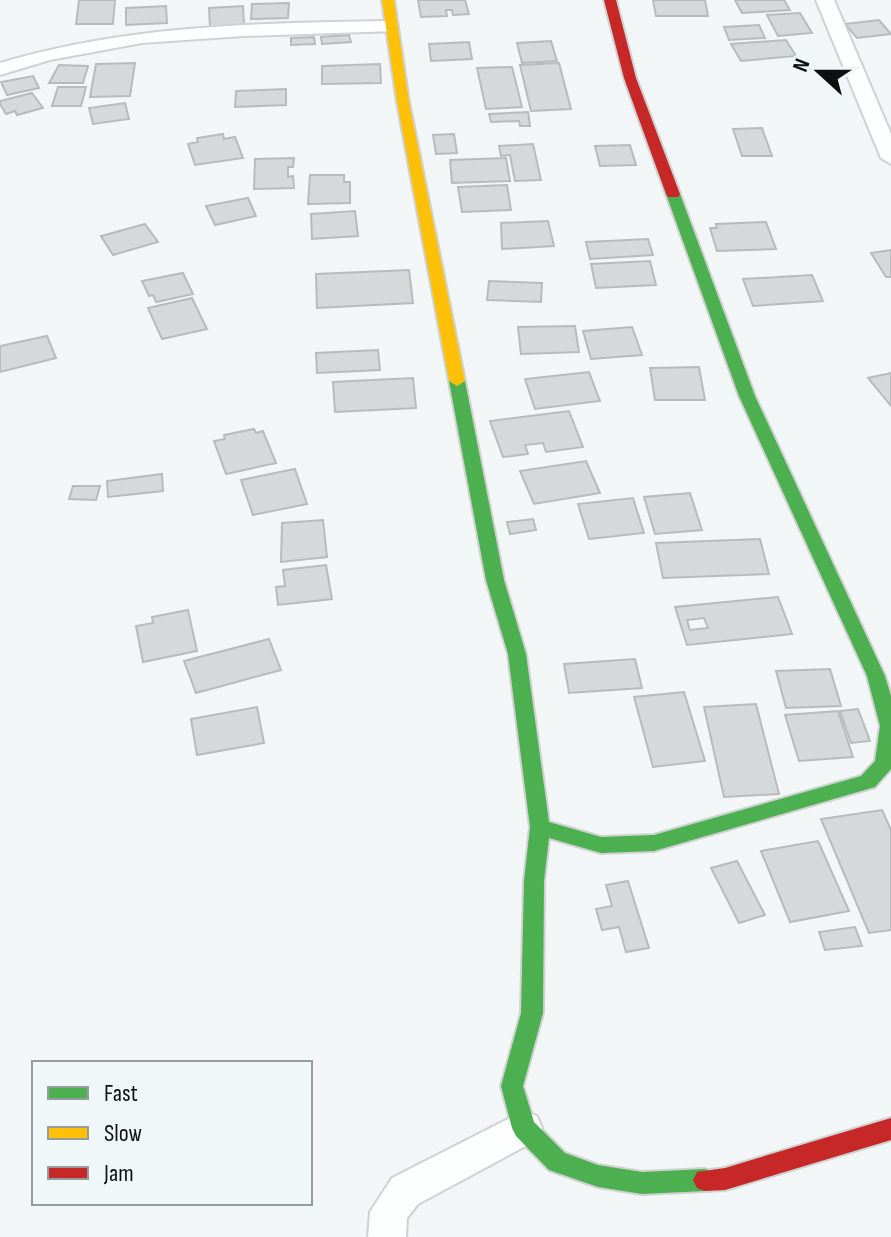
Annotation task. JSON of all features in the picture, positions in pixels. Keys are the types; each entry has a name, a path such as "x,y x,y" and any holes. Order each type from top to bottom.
{"street":[{"path":"388,0 390,27 495,580 517,654 540,827 534,881 532,1013 512,1086 524,1128 557,1162 598,1176 642,1183 725,1179 891,1129"},
{"path":"540,827 601,845 654,843 728,823 868,782 884,764 890,726 876,676 747,396 630,78 610,0"},
{"path":"825,0 891,158"},
{"path":"0,69 59,50 123,42 288,29 390,27"},
{"path":"387,1237 389,1212 405,1191 524,1128"}],"building":[{"path":"79,0 115,0 113,24 76,24"},
{"path":"418,0 465,0 469,14 453,15 452,10 446,10 447,16 421,17"},
{"path":"653,0 705,0 708,16 656,16"},
{"path":"735,0 784,0 790,10 742,13"},
{"path":"289,3 288,18 251,19 252,4"},
{"path":"166,6 167,23 126,25 126,8"},
{"path":"243,6 244,25 210,27 209,8"},
{"path":"800,13 812,33 778,36 767,15"},
{"path":"879,20 891,34 857,38 845,24"},
{"path":"759,25 765,38 729,40 724,27"},
{"path":"349,35 351,42 322,44 321,37"},
{"path":"314,37 315,44 291,45 291,38"},
{"path":"786,40 796,56 741,61 731,44"},
{"path":"551,41 557,61 522,63 517,43"},
{"path":"469,42 472,59 431,61 429,44"},
{"path":"135,63 130,96 90,97 96,64"},
{"path":"559,63 571,109 531,111 520,65"},
{"path":"380,64 381,83 322,84 322,66"},
{"path":"59,65 88,66 83,83 49,83"},
{"path":"512,67 522,107 486,109 477,68"},
{"path":"33,76 39,88 7,95 1,82"},
{"path":"58,87 86,87 81,106 52,106"},
{"path":"286,89 286,105 235,107 236,91"},
{"path":"32,93 43,108 17,115 15,111 6,114 0,104 0,101"},
{"path":"125,103 129,119 93,124 89,108"},
{"path":"528,112 530,126 520,126 519,121 491,122 489,114"},
{"path":"762,128 772,156 742,156 733,129"},
{"path":"223,134 224,139 235,137 243,158 195,165 188,144 198,142 197,138"},
{"path":"454,134 457,153 436,154 433,135"},
{"path":"533,144 541,180 515,181 510,155 501,156 499,146"},
{"path":"630,145 636,165 600,166 595,146"},
{"path":"294,158 293,167 288,167 288,177 293,176 294,188 254,189 255,159"},
{"path":"506,158 510,181 452,183 450,160"},
{"path":"310,175 344,175 344,182 350,182 350,203 308,204"},
{"path":"507,185 511,210 462,212 458,187"},
{"path":"248,198 256,216 215,225 206,206"},
{"path":"355,211 358,236 312,239 311,214"},
{"path":"548,221 554,246 502,249 501,223"},
{"path":"766,222 776,249 717,251 710,228 717,228 716,224"},
{"path":"145,224 158,242 113,255 101,236"},
{"path":"648,239 653,255 590,259 586,242"},
{"path":"891,250 891,277 886,277 871,253"},
{"path":"650,261 656,285 596,288 591,264"},
{"path":"409,270 413,303 317,308 316,274"},
{"path":"183,273 193,294 156,302 153,295 149,296 142,281"},
{"path":"812,275 823,301 753,306 743,279"},
{"path":"489,281 542,283 541,302 487,300"},
{"path":"192,298 207,329 162,339 148,308"},
{"path":"575,326 579,352 521,354 518,327"},
{"path":"632,327 642,355 591,359 583,331"},
{"path":"47,336 56,358 0,372 0,346"},
{"path":"378,350 380,370 317,373 316,353"},
{"path":"699,367 705,400 655,400 650,368"},
{"path":"589,372 600,401 535,409 525,379"},
{"path":"891,373 891,406 868,378"},
{"path":"413,378 416,408 335,412 333,382"},
{"path":"569,411 583,447 546,452 543,443 525,445 528,454 503,457 490,421"},
{"path":"254,429 256,433 263,431 276,463 226,474 214,441 225,439 224,435"},
{"path":"586,461 600,493 534,504 520,471"},
{"path":"295,469 307,504 253,515 241,480"},
{"path":"162,474 163,491 108,497 107,481"},
{"path":"73,486 100,486 96,500 69,499"},
{"path":"690,493 702,530 655,534 644,497"},
{"path":"633,498 644,533 589,539 578,504"},
{"path":"533,519 536,530 510,534 507,522"},
{"path":"323,520 327,557 281,562 282,523"},
{"path":"760,539 769,574 663,578 656,543"},
{"path":"326,565 332,599 278,605 276,587 285,586 283,570"},
{"path":"778,597 792,634 687,645 675,607","holes":["704,618 708,628 690,630 687,620"]},
{"path":"188,610 197,651 143,662 136,626 153,623 152,617"},
{"path":"269,639 281,670 196,693 184,661"},
{"path":"635,659 642,688 569,693 564,664"},
{"path":"830,669 841,706 786,708 776,671"},
{"path":"684,692 705,761 653,767 634,697"},
{"path":"756,704 779,794 724,797 704,707"},
{"path":"257,707 264,743 197,755 191,719"},
{"path":"858,709 870,741 851,743 840,711"},
{"path":"838,711 853,757 799,761 785,715"},
{"path":"882,810 891,830 891,930 869,933 821,819"},
{"path":"818,841 849,911 790,922 761,851"},
{"path":"737,861 765,915 739,923 711,868"},
{"path":"628,881 649,948 626,952 619,927 602,930 596,909 612,906 606,885"},
{"path":"855,927 862,946 825,950 819,932"}],"traffic: fast":[{"path":"540,827 601,845 654,843 868,782 884,764 890,726 876,676 747,396 673,194"},
{"path":"457,381 495,580 517,654 540,827 534,881 532,1013 512,1086 524,1128 557,1162 598,1176 642,1183 705,1180"}],"traffic: slow":[{"path":"388,0 403,102 457,381"}],"traffic: jam":[{"path":"610,0 630,78 673,194"},
{"path":"705,1180 725,1179 891,1129"}]}
